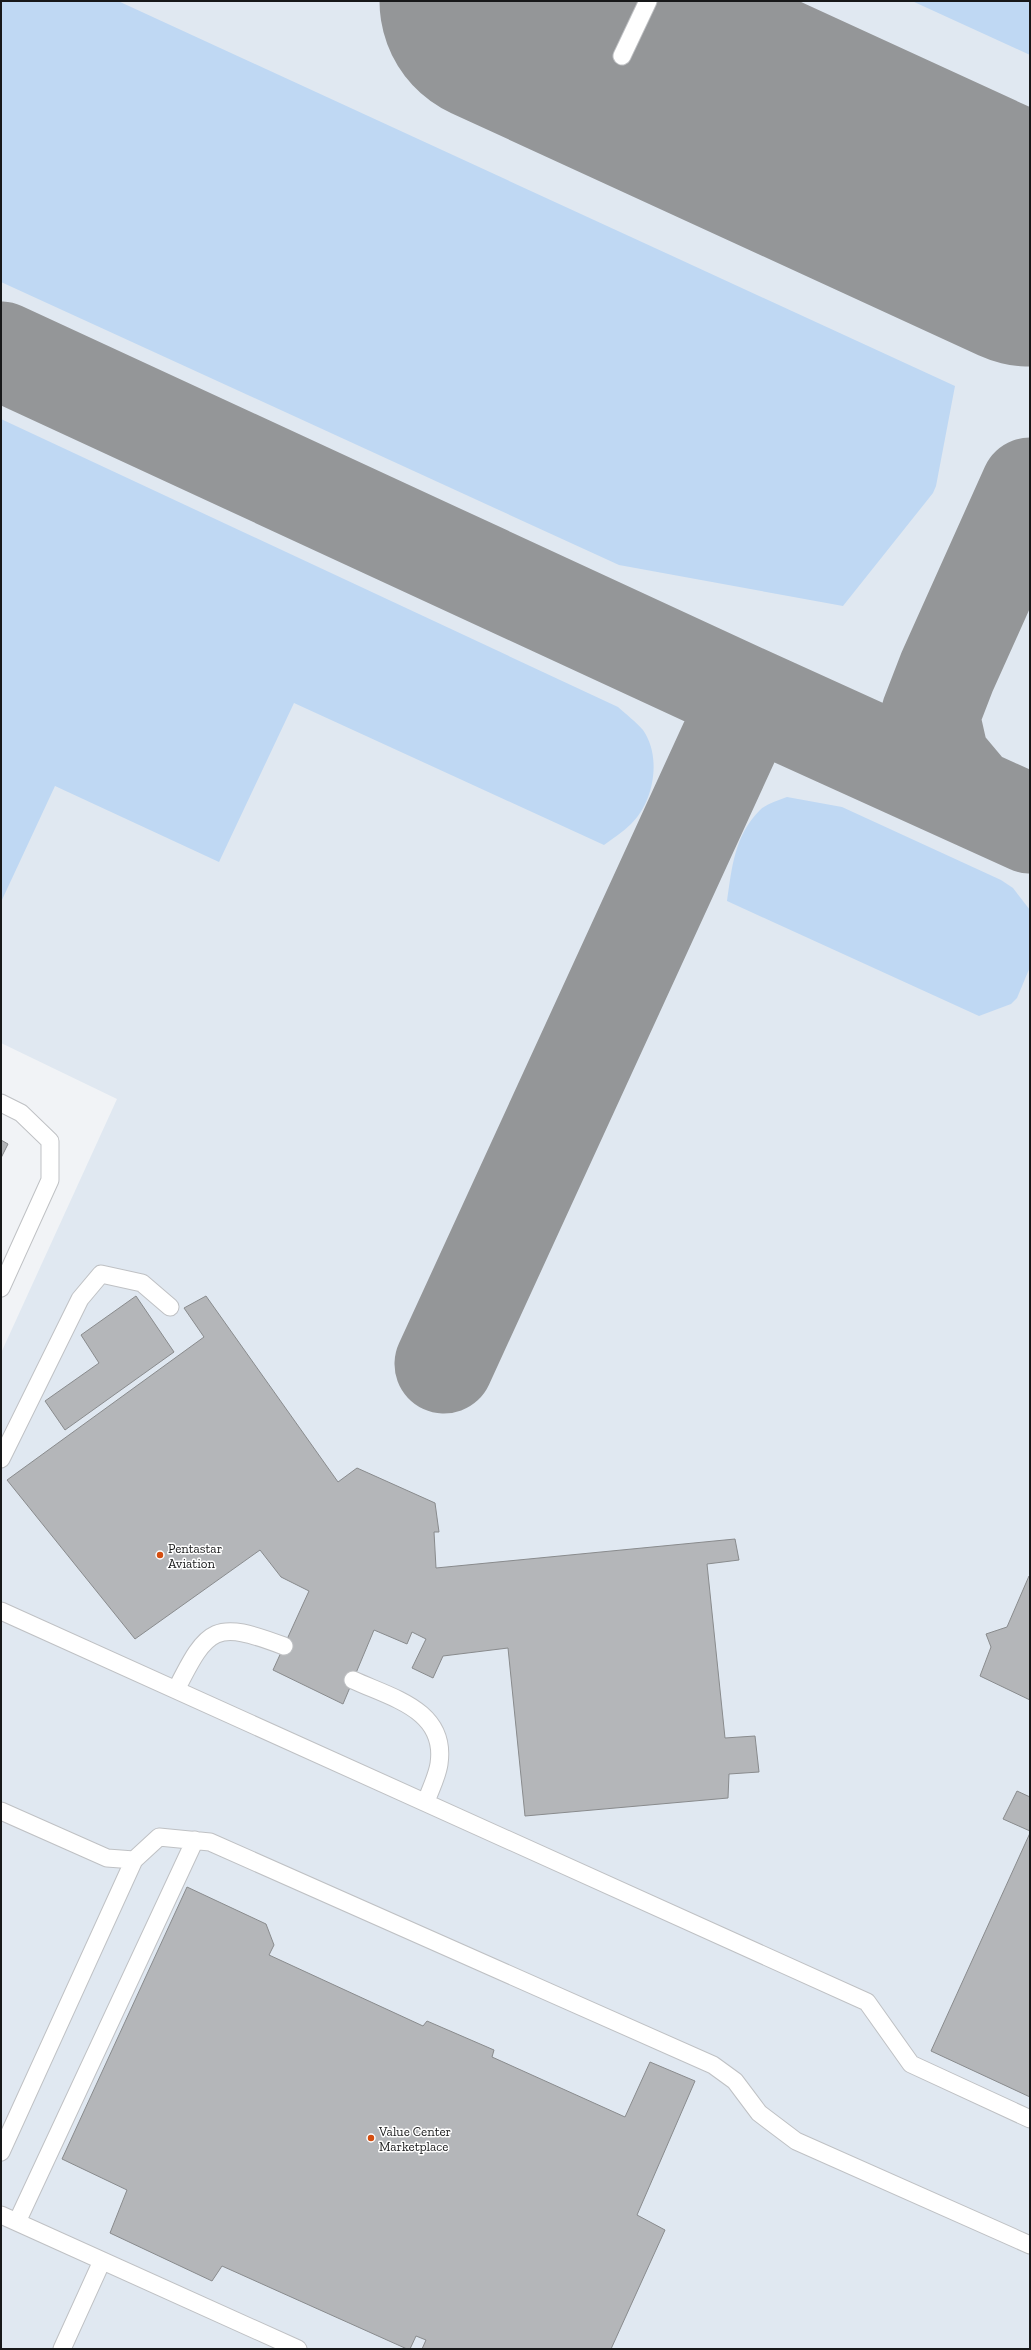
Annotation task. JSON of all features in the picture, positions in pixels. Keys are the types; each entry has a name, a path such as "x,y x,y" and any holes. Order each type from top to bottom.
{"lane":[{"path":"622,56 648,1"},
{"path":"1,1104 21,1113 50,1141 50,1180 1,1288"},
{"path":"1,1459 80,1299 101,1274 142,1283 170,1307"},
{"path":"1,1611 866,2002 911,2064 1030,2119"},
{"path":"176,1690 198,1648 206,1639 217,1633 229,1630 253,1634 284,1646"},
{"path":"353,1680 413,1708 428,1719 439,1744 439,1764 426,1802"},
{"path":"1,1811 107,1858 134,1860"},
{"path":"1,2152 134,1860 159,1837 195,1840 210,1842 712,2065 735,2081 759,2113 796,2141 1030,2245"},
{"path":"17,2222 195,1840"},
{"path":"1,2215 298,2349"},
{"path":"62,2349 102,2261"}],"shaded area":[{"path":"1,1 1030,1 1030,2349 1,2349 1,1353 117,1099 1,1043"},
{"path":"1,1 118,1 955,386 936,486 933,493 843,606 619,565 1,282"},
{"path":"912,1 1030,1 1030,55"},
{"path":"1,419 618,707 643,730 649,741 652,753 654,766 653,779 650,792 639,815 628,827 604,845 294,703 219,862 55,786 1,902"},
{"path":"787,797 842,807 1001,880 1013,888 1030,910 1030,967 1017,998 1011,1004 979,1016 727,901 733,865 739,842 751,820 763,808 773,802"}],"building":[{"path":"1,1140 8,1144 1,1158"},
{"path":"136,1296 174,1352 65,1430 45,1401 99,1363 81,1335"},
{"name":"Pentastar Aviation","path":"206,1296 338,1482 357,1468 435,1503 439,1532 434,1532 436,1568 735,1539 739,1560 707,1564 725,1738 755,1736 759,1772 729,1774 728,1798 525,1816 508,1648 443,1656 433,1678 412,1668 426,1639 412,1632 407,1644 374,1630 343,1704 273,1670 309,1591 281,1577 260,1550 135,1639 7,1480 204,1337 184,1308"},
{"path":"1029,1576 1030,1700 980,1676 991,1647 986,1634 1007,1627"},
{"path":"1017,1791 1030,1797 1030,1831 1003,1819"},
{"path":"1030,1833 1030,2097 931,2051"},
{"name":"Value Center Marketplace","path":"187,1887 266,1924 274,1945 269,1955 423,2026 427,2021 494,2050 492,2057 625,2117 650,2062 695,2081 637,2215 665,2230 611,2349 422,2349 426,2340 416,2336 410,2349 407,2349 222,2266 212,2281 110,2233 127,2190 62,2159"}],"taxiway":[{"path":"970,215 1019,262 1030,285"},
{"path":"1,351 750,697 1030,824"},
{"path":"971,797 940,760 930,716 947,672 1030,487"},
{"path":"444,1364 750,697"}],"runway":[{"path":"503,1 1030,243"}],"place":[{"name":"Pentastar Aviation","path":"160,1555"},
{"name":"Value Center Marketplace","path":"371,2138"}]}
